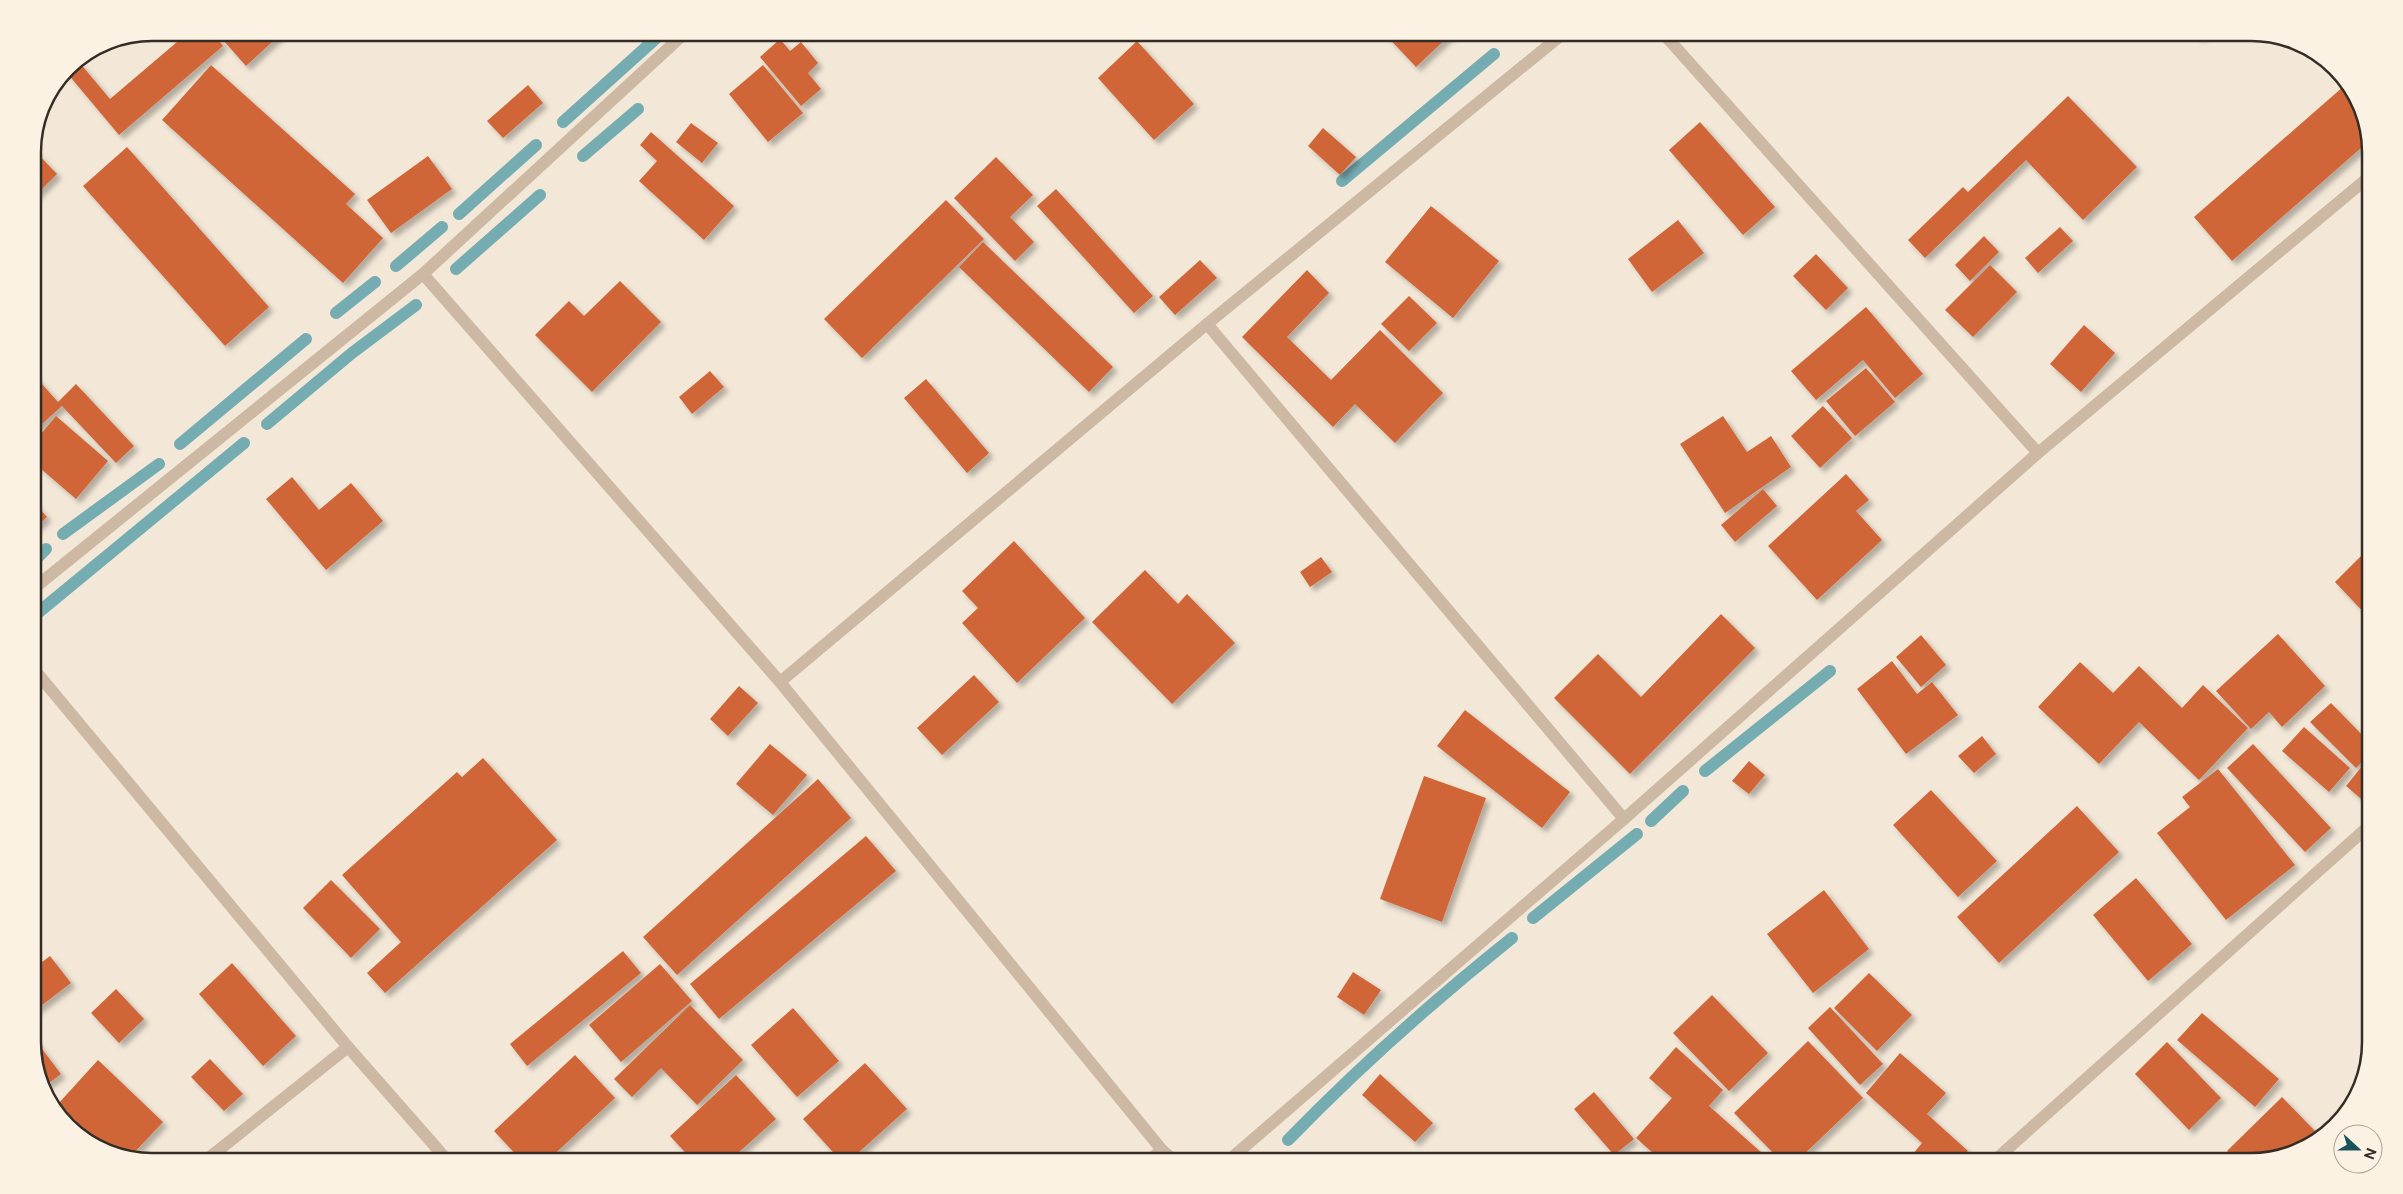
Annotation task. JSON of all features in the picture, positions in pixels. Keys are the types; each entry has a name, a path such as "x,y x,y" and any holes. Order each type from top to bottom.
{"street":[{"path":"41,583 423,274 676,41"},
{"path":"780,682 1207,324 1554,41"},
{"path":"1670,41 2038,453"},
{"path":"1238,1153 1624,819 2038,453 2362,183"},
{"path":"423,274 780,682 1165,1153"},
{"path":"1207,324 1624,819"},
{"path":"41,678 348,1047 440,1153"},
{"path":"2004,1153 2362,832"},
{"path":"216,1153 348,1047"},
{"path":"1158,1153 1162,1150"}],"building":[{"path":"219,41 223,46 119,135 71,77 83,66 110,99 177,42"},
{"path":"224,41 273,41 246,66"},
{"path":"778,41 782,41 790,51 801,42 818,63 808,73 821,89 801,106 760,57"},
{"path":"1137,41 1194,104 1154,140 1098,78"},
{"path":"1391,41 1443,41 1416,67"},
{"path":"211,65 355,194 346,204 383,238 343,283 162,120"},
{"path":"763,65 803,113 768,142 729,94"},
{"path":"528,85 543,103 503,138 487,121"},
{"path":"2341,89 2356,117 2362,147 2232,261 2194,217"},
{"path":"2068,96 2137,167 2083,220 2026,160 1925,258 1908,240 1963,187 1968,192"},
{"path":"1700,122 1775,207 1743,235 1669,150"},
{"path":"691,123 718,143 702,163 676,142"},
{"path":"1323,128 1356,157 1340,175 1308,146"},
{"path":"651,132 734,206 704,240 639,181 657,161 640,145"},
{"path":"127,147 269,307 225,346 83,186"},
{"path":"428,156 452,189 391,233 367,200"},
{"path":"41,157 57,174 41,190"},
{"path":"996,157 1033,195 1010,217 1034,242 1015,261 954,198"},
{"path":"1056,189 1153,296 1134,313 1037,206"},
{"path":"946,200 984,239 862,358 824,319"},
{"path":"1431,206 1499,261 1453,318 1385,262"},
{"path":"1678,220 1704,253 1652,292 1628,259"},
{"path":"2060,227 2073,241 2038,273 2025,258"},
{"path":"1984,236 1999,252 1970,281 1955,265"},
{"path":"983,242 1113,367 1089,392 959,267"},
{"path":"1816,254 1848,288 1826,310 1793,276"},
{"path":"1200,260 1217,278 1175,315 1159,297"},
{"path":"1990,265 2017,292 1973,337 1945,310"},
{"path":"1307,270 1329,293 1287,337 1331,380 1380,330 1443,393 1395,443 1355,404 1333,427 1242,337"},
{"path":"620,281 661,322 592,392 535,335 569,301 584,316"},
{"path":"1409,296 1437,323 1409,351 1381,324"},
{"path":"1866,307 1923,374 1895,398 1863,360 1816,400 1791,371"},
{"path":"2084,325 2115,353 2081,392 2050,364"},
{"path":"1866,368 1895,402 1855,436 1826,401"},
{"path":"710,371 724,387 692,414 679,397"},
{"path":"926,379 989,453 967,473 904,398"},
{"path":"41,383 58,402 76,384 134,446 116,463 62,406 41,425"},
{"path":"1823,406 1852,438 1820,468 1791,436"},
{"path":"56,416 108,461 76,499 41,469 41,434"},
{"path":"1723,416 1747,452 1771,436 1791,467 1725,513 1680,444"},
{"path":"1846,474 1869,500 1856,511 1882,540 1817,600 1768,546"},
{"path":"292,477 319,510 351,483 383,521 326,570 266,499"},
{"path":"1763,489 1777,506 1735,542 1721,525"},
{"path":"41,510 47,517 41,523"},
{"path":"1014,541 1085,618 1017,683 962,623 978,608 962,591"},
{"path":"2362,555 2362,611 2335,582"},
{"path":"1321,557 1332,572 1310,587 1300,572"},
{"path":"1145,570 1178,604 1187,594 1235,643 1172,704 1092,622"},
{"path":"1721,614 1755,648 1630,774 1554,698 1598,654 1641,697"},
{"path":"2278,634 2325,686 2282,727 2269,712 2251,729 2216,691"},
{"path":"1921,635 1946,665 1921,687 1896,657"},
{"path":"1892,661 1917,694 1932,682 1958,715 1906,754 1857,689"},
{"path":"2080,662 2113,693 2139,666 2182,708 2203,685 2248,728 2199,780 2139,722 2099,764 2038,707"},
{"path":"974,675 999,702 942,755 917,728"},
{"path":"739,686 758,703 728,736 710,719"},
{"path":"2331,703 2362,735 2362,762 2356,768 2310,722"},
{"path":"1465,710 1570,792 1542,828 1437,746"},
{"path":"2304,727 2350,768 2329,792 2282,751"},
{"path":"1982,736 1996,754 1974,773 1958,756"},
{"path":"770,744 807,775 773,815 736,784"},
{"path":"2253,744 2331,828 2305,852 2227,768"},
{"path":"483,758 557,840 385,993 367,973 401,942 342,875 457,772 462,777"},
{"path":"1749,761 1765,775 1749,794 1732,781"},
{"path":"2362,766 2362,800 2346,786"},
{"path":"2218,769 2295,865 2226,920 2157,833 2190,807 2182,797"},
{"path":"1424,776 1486,798 1442,922 1380,899"},
{"path":"818,779 851,818 677,975 643,937"},
{"path":"1931,790 1997,861 1958,897 1893,825"},
{"path":"2077,806 2119,852 1999,963 1957,917"},
{"path":"866,836 896,871 719,1019 690,984"},
{"path":"2136,878 2192,944 2148,981 2093,915"},
{"path":"331,880 380,929 351,958 303,908"},
{"path":"1824,890 1869,949 1813,993 1767,934"},
{"path":"623,951 641,973 527,1066 510,1044"},
{"path":"50,956 71,983 41,1006 41,963"},
{"path":"232,963 296,1036 263,1066 199,994"},
{"path":"660,964 692,1001 621,1062 589,1025"},
{"path":"1353,972 1381,990 1364,1015 1337,997"},
{"path":"1869,973 1912,1015 1877,1051 1834,1008"},
{"path":"116,989 144,1019 119,1043 91,1013"},
{"path":"1712,995 1768,1053 1729,1091 1673,1033"},
{"path":"690,1005 743,1060 697,1105 661,1068 632,1097 614,1079"},
{"path":"1830,1007 1883,1064 1860,1085 1808,1028"},
{"path":"793,1008 839,1061 797,1097 751,1045"},
{"path":"2202,1013 2279,1079 2255,1107 2177,1040"},
{"path":"1808,1041 1863,1098 1805,1153 1773,1153 1734,1113"},
{"path":"2167,1042 2221,1098 2189,1130 2135,1074"},
{"path":"1676,1047 1723,1090 1709,1106 1762,1153 1653,1153 1636,1138 1672,1098 1649,1078"},
{"path":"41,1048 61,1074 49,1083 43,1063"},
{"path":"1900,1053 1946,1093 1927,1114 1968,1151 1966,1153 1914,1153 1922,1143 1866,1093"},
{"path":"575,1055 615,1098 556,1153 515,1153 494,1131"},
{"path":"210,1059 243,1094 224,1111 191,1077"},
{"path":"98,1060 163,1122 135,1151 117,1147 91,1134 67,1113 60,1102"},
{"path":"865,1063 907,1109 858,1153 834,1153 803,1119"},
{"path":"1380,1074 1433,1123 1415,1142 1362,1095"},
{"path":"736,1075 776,1119 738,1153 686,1153 670,1136"},
{"path":"1594,1092 1634,1139 1616,1153 1612,1153 1574,1109"},
{"path":"2282,1097 2316,1132 2306,1138 2279,1149 2251,1153 2229,1153 2227,1151"}],"waterway":[{"path":"563,122 653,41"},
{"path":"1342,181 1494,54"},
{"path":"583,156 638,109"},
{"path":"459,214 536,145"},
{"path":"456,269 540,195"},
{"path":"396,266 442,227"},
{"path":"336,313 375,282"},
{"path":"267,424 352,353 416,305"},
{"path":"180,444 306,339"},
{"path":"41,610 244,443"},
{"path":"63,534 159,464"},
{"path":"41,554 46,549"},
{"path":"1705,771 1830,671"},
{"path":"1651,821 1683,791"},
{"path":"1533,918 1637,834"},
{"path":"1288,1140 1341,1087 1397,1036 1512,938"}]}
